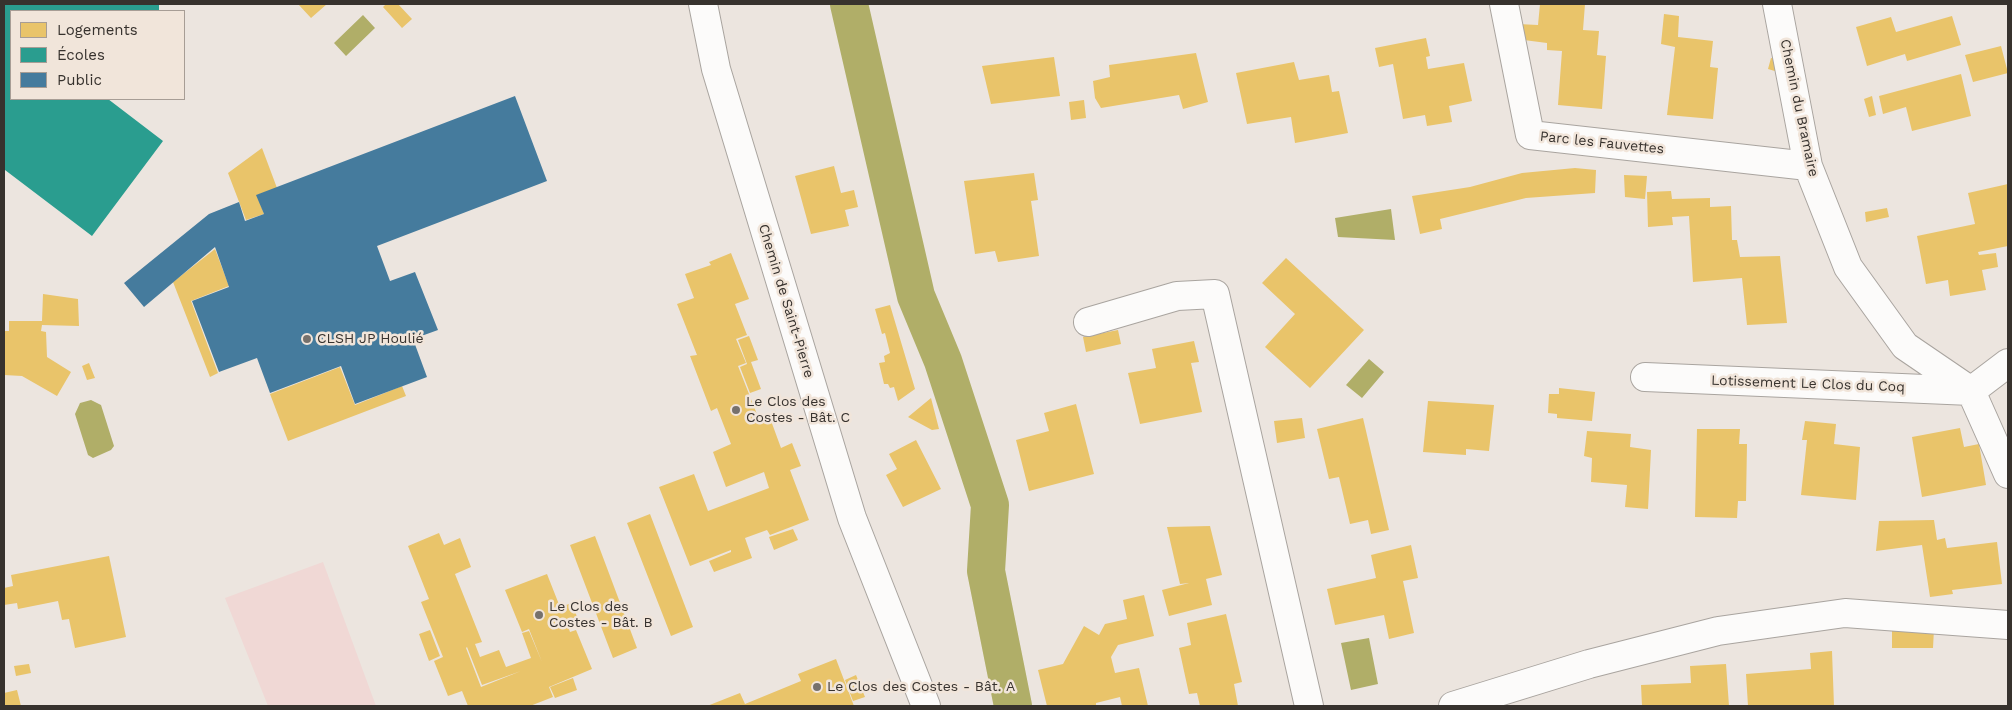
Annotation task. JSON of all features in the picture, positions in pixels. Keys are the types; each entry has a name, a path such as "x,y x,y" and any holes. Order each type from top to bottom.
{"street":[{"name":"Chemin de Saint-Pierre","path":"703,4 716,69 852,518 926,706"},
{"name":"Parc les Fauvettes","path":"1504,4 1530,135 1808,166"},
{"name":"Chemin du Bramaire","path":"1777,4 1808,166 1848,268 1905,346 1971,391"},
{"path":"1088,322 1177,296 1215,294 1309,706"},
{"path":"2008,364 1971,391 2008,474"},
{"name":"Lotissement Le Clos du Coq","path":"1645,377 1971,391"},
{"path":"1453,706 1589,664 1728,630 1844,613 2008,625"}],"shaded area":[{"path":"363,15 375,28 346,56 334,43"},
{"path":"1391,209 1395,240 1338,237 1335,218"},
{"path":"1369,359 1384,372 1362,398 1346,385"},
{"path":"91,400 101,405 114,446 111,450 93,458 88,455 75,414 80,403"},
{"path":"323,562 376,706 268,706 225,598"},
{"path":"1369,638 1378,684 1351,690 1341,643"}],"building: Logements":[{"path":"298,4 327,4 311,18"},
{"path":"386,4 398,4 412,19 402,28 383,7"},
{"path":"1540,4 1585,4 1583,30 1599,31 1597,55 1606,56 1602,109 1558,105 1562,51 1547,50 1547,43 1516,39 1518,24 1538,25"},
{"path":"1664,14 1679,16 1678,37 1713,41 1710,67 1718,68 1713,119 1667,115 1675,47 1661,44"},
{"path":"1952,16 1961,45 1907,61 1905,54 1867,66 1856,27 1891,17 1896,32"},
{"path":"1426,38 1430,56 1426,57 1428,69 1464,63 1472,101 1449,106 1452,122 1427,126 1425,115 1403,119 1393,64 1379,67 1375,48"},
{"path":"2001,46 2008,73 1973,82 1965,55"},
{"path":"1196,53 1208,102 1183,109 1179,95 1101,108 1095,98 1093,81 1110,77 1109,65"},
{"path":"1054,57 1060,96 991,104 982,66"},
{"path":"1771,58 1781,60 1778,72 1768,69"},
{"path":"1294,62 1299,80 1329,75 1332,92 1339,91 1348,133 1295,143 1291,117 1247,124 1236,73"},
{"path":"1961,74 1971,116 1912,131 1906,107 1883,114 1879,96"},
{"path":"1872,96 1876,115 1869,117 1864,99"},
{"path":"1084,100 1086,118 1071,120 1069,102"},
{"path":"262,148 277,188 257,195 264,214 246,220 228,173"},
{"path":"834,166 841,193 854,190 858,207 845,210 849,226 811,234 795,176"},
{"path":"1575,168 1596,170 1595,193 1526,198 1440,219 1442,229 1420,234 1412,196 1470,187 1522,173"},
{"path":"1034,173 1038,200 1031,201 1039,256 998,262 995,251 975,254 964,181"},
{"path":"1624,175 1647,176 1645,199 1625,197"},
{"path":"2008,184 2008,246 1978,252 1979,255 1996,253 1998,267 1982,270 1986,290 1950,296 1948,280 1926,284 1917,236 1975,224 1968,193"},
{"path":"1671,191 1672,199 1710,198 1710,207 1731,206 1732,240 1737,240 1740,257 1780,256 1787,323 1747,325 1742,278 1693,282 1689,216 1672,217 1673,225 1648,227 1647,192"},
{"path":"1887,208 1889,217 1866,222 1865,212"},
{"path":"215,249 229,286 191,301 218,373 210,377 173,282"},
{"name":"Le Clos des Costes - Bât. C","path":"731,253 749,299 735,304 747,335 736,339 746,363 738,366 760,422 770,418 781,448 792,443 801,466 790,470 809,520 770,535 767,530 745,538 752,558 714,572 709,561 731,552 731,550 690,566 659,487 694,474 708,511 769,488 764,472 726,487 713,452 731,444 717,408 711,411 690,356 697,355 677,304 694,298 685,274 711,265 709,262"},
{"path":"1286,258 1364,330 1310,388 1265,347 1295,314 1262,283"},
{"path":"43,294 78,299 79,326 42,325 41,331 46,332 47,357 71,372 57,396 22,376 4,375 4,331 9,331 9,321 42,321"},
{"path":"890,305 915,389 898,401 894,387 890,388 888,384 884,384 879,363 885,362 884,356 890,353 885,333 882,334 875,309"},
{"path":"1118,330 1121,344 1086,352 1083,337"},
{"path":"749,336 758,360 751,362 761,389 750,393 740,367 747,364 738,340"},
{"path":"1194,341 1199,362 1191,363 1202,412 1140,424 1128,373 1156,368 1152,349"},
{"path":"89,363 95,378 87,380 82,366"},
{"path":"340,367 355,405 402,386 406,396 288,441 270,394"},
{"path":"1559,388 1595,392 1592,421 1557,418 1557,414 1548,413 1549,394 1559,394"},
{"path":"931,398 939,429 932,430 908,417"},
{"path":"1428,401 1494,405 1489,451 1466,449 1466,455 1423,452"},
{"path":"1076,404 1094,474 1029,491 1016,440 1049,431 1044,413"},
{"path":"1302,418 1305,438 1277,443 1274,421"},
{"path":"1363,418 1389,530 1371,534 1368,520 1350,524 1339,477 1329,479 1317,429"},
{"path":"1805,421 1836,424 1834,444 1860,447 1856,500 1801,495 1807,440 1802,440"},
{"path":"1960,428 1964,447 1979,444 1986,485 1922,497 1912,437"},
{"path":"1697,429 1740,429 1739,444 1747,444 1746,501 1738,501 1737,518 1695,517"},
{"path":"1587,431 1631,434 1630,447 1651,450 1648,509 1625,507 1627,485 1591,482 1592,458 1584,456"},
{"path":"916,440 941,489 903,507 886,475 897,469 889,454"},
{"path":"650,514 693,627 671,636 627,523"},
{"path":"1934,520 1937,540 1945,538 1947,548 1997,542 2002,584 1952,590 1953,594 1930,597 1922,545 1876,551 1879,521"},
{"path":"1210,526 1222,575 1206,579 1212,605 1169,616 1162,590 1189,583 1180,584 1167,527"},
{"path":"793,529 798,540 774,550 769,537"},
{"name":"Le Clos des Costes - Bât. B","path":"439,533 444,545 460,538 471,567 455,574 482,642 475,644 480,657 499,650 506,667 531,658 522,633 529,631 542,662 529,629 522,632 505,590 547,574 560,607 572,603 580,625 569,629 570,632 576,630 592,669 549,687 553,697 530,706 468,706 462,691 448,696 434,661 443,657 421,602 429,599 408,546","holes":["467,647 482,685 521,671 481,687"]},
{"path":"595,536 637,648 613,658 570,545"},
{"path":"1411,545 1418,578 1403,581 1414,633 1389,639 1384,615 1335,625 1327,589 1376,578 1371,555"},
{"path":"109,556 126,637 75,648 69,619 62,620 58,601 18,609 17,603 4,605 4,588 13,586 11,575"},
{"path":"1144,595 1154,636 1118,645 1111,657 1115,673 1139,668 1148,706 1122,706 1120,697 1096,703 1096,706 1047,706 1038,670 1063,664 1084,626 1099,635 1105,624 1127,619 1123,600"},
{"path":"1226,614 1242,682 1234,684 1238,706 1200,706 1197,693 1189,694 1179,648 1191,645 1187,623"},
{"path":"1892,628 1934,629 1933,648 1892,648"},
{"path":"430,630 440,656 429,661 419,634"},
{"path":"1832,651 1834,706 1748,706 1746,674 1811,669 1810,653"},
{"name":"Le Clos des Costes - Bât. A","path":"836,659 854,706 707,706 740,693 745,704 801,681 798,674"},
{"path":"29,664 31,673 16,676 14,666"},
{"path":"1726,664 1729,706 1642,706 1641,685 1691,683 1690,666"},
{"path":"856,675 865,697 853,701 845,680"},
{"path":"573,678 577,690 555,698 550,687"},
{"path":"17,690 21,706 4,706 4,693"}],"building: Écoles":[{"path":"4,4 159,4 159,10 10,10 10,100 109,100 163,141 92,236 5,170 4,172"}],"building: Public":[{"path":"515,96 547,181 377,246 390,281 415,272 438,330 413,339 427,377 355,404 341,366 270,393 257,358 219,372 192,301 229,287 215,247 144,307 124,283 209,214 239,202 245,221 264,214 256,195"}],"waterway":[{"path":"849,4 916,296 943,361 990,505 986,571 1013,706"}],"place":[{"name":"CLSH JP Houlié","path":"307,339"},
{"name":"Le Clos des Costes - Bât. C","path":"736,410"},
{"name":"Le Clos des Costes - Bât. B","path":"539,615"},
{"name":"Le Clos des Costes - Bât. A","path":"817,687"}]}
